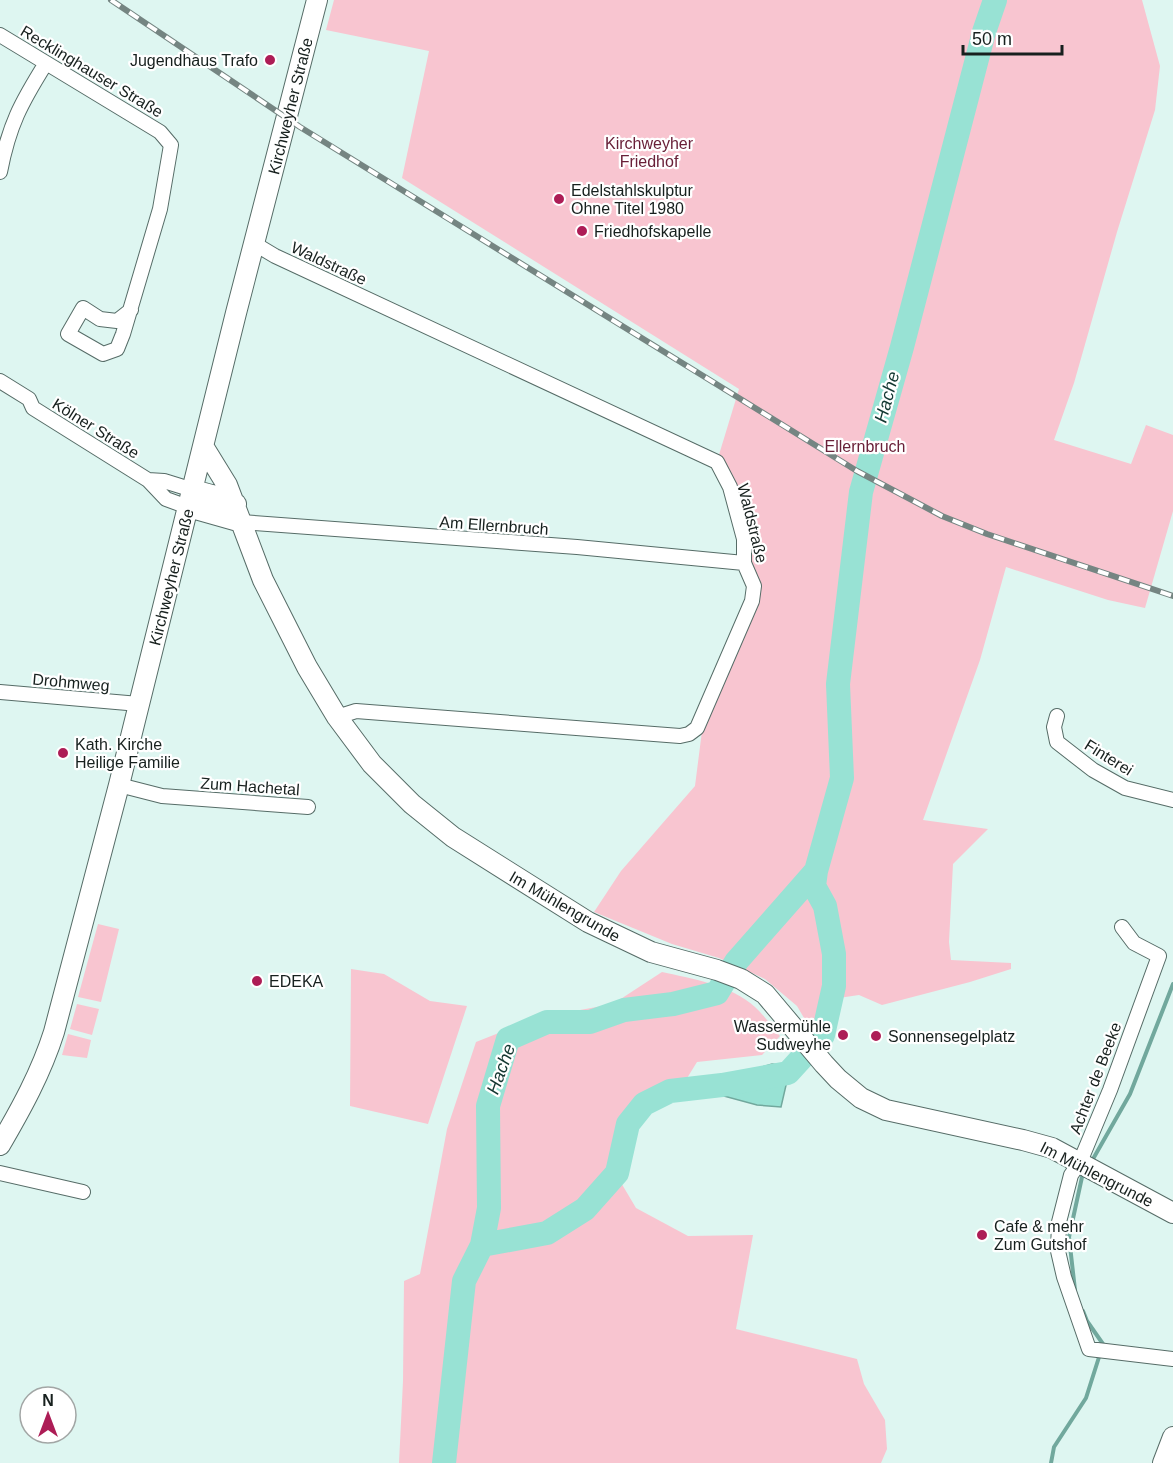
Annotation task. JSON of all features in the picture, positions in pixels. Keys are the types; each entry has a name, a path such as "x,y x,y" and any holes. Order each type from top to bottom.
{"main road":[{"name":"Kirchweyher Straße","path":"0,1145 28,1097 47,1054 119,785 317,0"},
{"name":"Im Mühlengrunde","path":"203,446 227,484 278,610 307,667 337,717 372,764 402,796 453,837 565,909 607,932 651,952 741,979 765,994 838,1079 861,1098 886,1110 1052,1148 1173,1213"},
{"path":"191,498 238,513"},
{"path":"1163,1463 1173,1437"}],"street":[{"name":"Recklinghauser Straße","path":"0,35 160,132 171,145 160,209 131,310 117,349 103,354 68,334 83,308 100,319 117,321 131,310"},
{"path":"0,172 6,143 16,114 46,63"},
{"name":"Waldstraße","path":"255,244 275,256 717,462 730,487 744,538 744,563 754,586 752,601 697,728 689,734 680,736 356,711 337,717"},
{"name":"Kölner Straße","path":"0,381 29,399 33,408 148,480 166,499 191,498"},
{"name":"Am Ellernbruch","path":"238,513 744,563"},
{"name":"Drohmweg","path":"0,692 139,704"},
{"name":"Finterei","path":"1057,716 1054,727 1058,742 1093,770 1125,788 1173,800"},
{"name":"Zum Hachetal","path":"119,785 162,796 308,807"},
{"name":"Achter de Beeke","path":"1122,927 1134,942 1159,956 1110,1090 1080,1162 1071,1175 1059,1222 1059,1251 1064,1277 1089,1349 1173,1359"},
{"path":"0,1173 83,1192"}],"green space":[{"path":"334,0 1142,0 1160,66 1155,110 1074,383 1054,440 1131,464 1146,425 1173,435 1173,511 1145,608 1108,600 1006,567 980,660 923,820 988,829 953,864 949,942 951,960 1011,963 1011,969 882,1005 859,995 825,1000 819,1027 814,1035 797,1006 765,979 719,958 672,944 594,912 621,871 695,786 702,731 756,601 754,572 747,539 718,458 739,389 402,178 429,51 326,30"},
{"path":"98,924 119,929 101,1002 78,997"},
{"path":"351,969 384,974 430,1001 467,1006 428,1124 350,1106"},
{"path":"662,972 711,984 735,993 755,1007 780,1036 762,1055 697,1062 684,1083 634,1104 620,1132 620,1181 636,1208 688,1236 753,1235 736,1329 857,1359 864,1384 885,1420 887,1449 881,1463 399,1463 404,1281 420,1274 447,1129 476,1042 536,1018 613,1004"},
{"path":"77,1004 99,1009 92,1035 70,1029"},
{"path":"68,1034 91,1040 87,1058 62,1055"}],"shaded area":[{"path":"772,1064 786,1066 787,1081 781,1107 757,1105 720,1095 723,1079"}],"waterway":[{"name":"Hache","path":"444,1463 464,1281 482,1245 489,1208 488,1106 508,1039 547,1022 590,1022 624,1010 673,1004 717,993 736,962 816,871 842,778 838,684 861,492 902,347 984,32 995,0"},
{"path":"482,1245 547,1233 585,1209 617,1173 628,1124 644,1104 670,1091 722,1085 788,1073 823,1035 834,986 834,954 825,906 814,886 816,871"},
{"path":"1093,1159 1130,1094 1173,984"},
{"path":"1075,1290 1069,1237 1082,1177"},
{"path":"1083,1311 1103,1344"},
{"path":"1051,1463 1054,1447 1086,1398 1100,1354"}],"railway":[{"path":"111,0 300,127 857,471 942,516 987,534 1173,596"}],"place":[{"name":"Jugendhaus Trafo","path":"270,60"},
{"name":"Edelstahlskulptur Ohne Titel 1980","path":"559,199"},
{"name":"Friedhofskapelle","path":"582,231"},
{"name":"Kath. Kirche Heilige Familie","path":"63,753"},
{"name":"EDEKA","path":"257,981"},
{"name":"Wassermühle Sudweyhe","path":"843,1035"},
{"name":"Sonnensegelplatz","path":"876,1036"},
{"name":"Cafe & mehr Zum Gutshof","path":"982,1235"}],"park label":[{"name":"Kirchweyher Friedhof","path":"649,152"},
{"name":"Ellernbruch","path":"865,446"}]}
